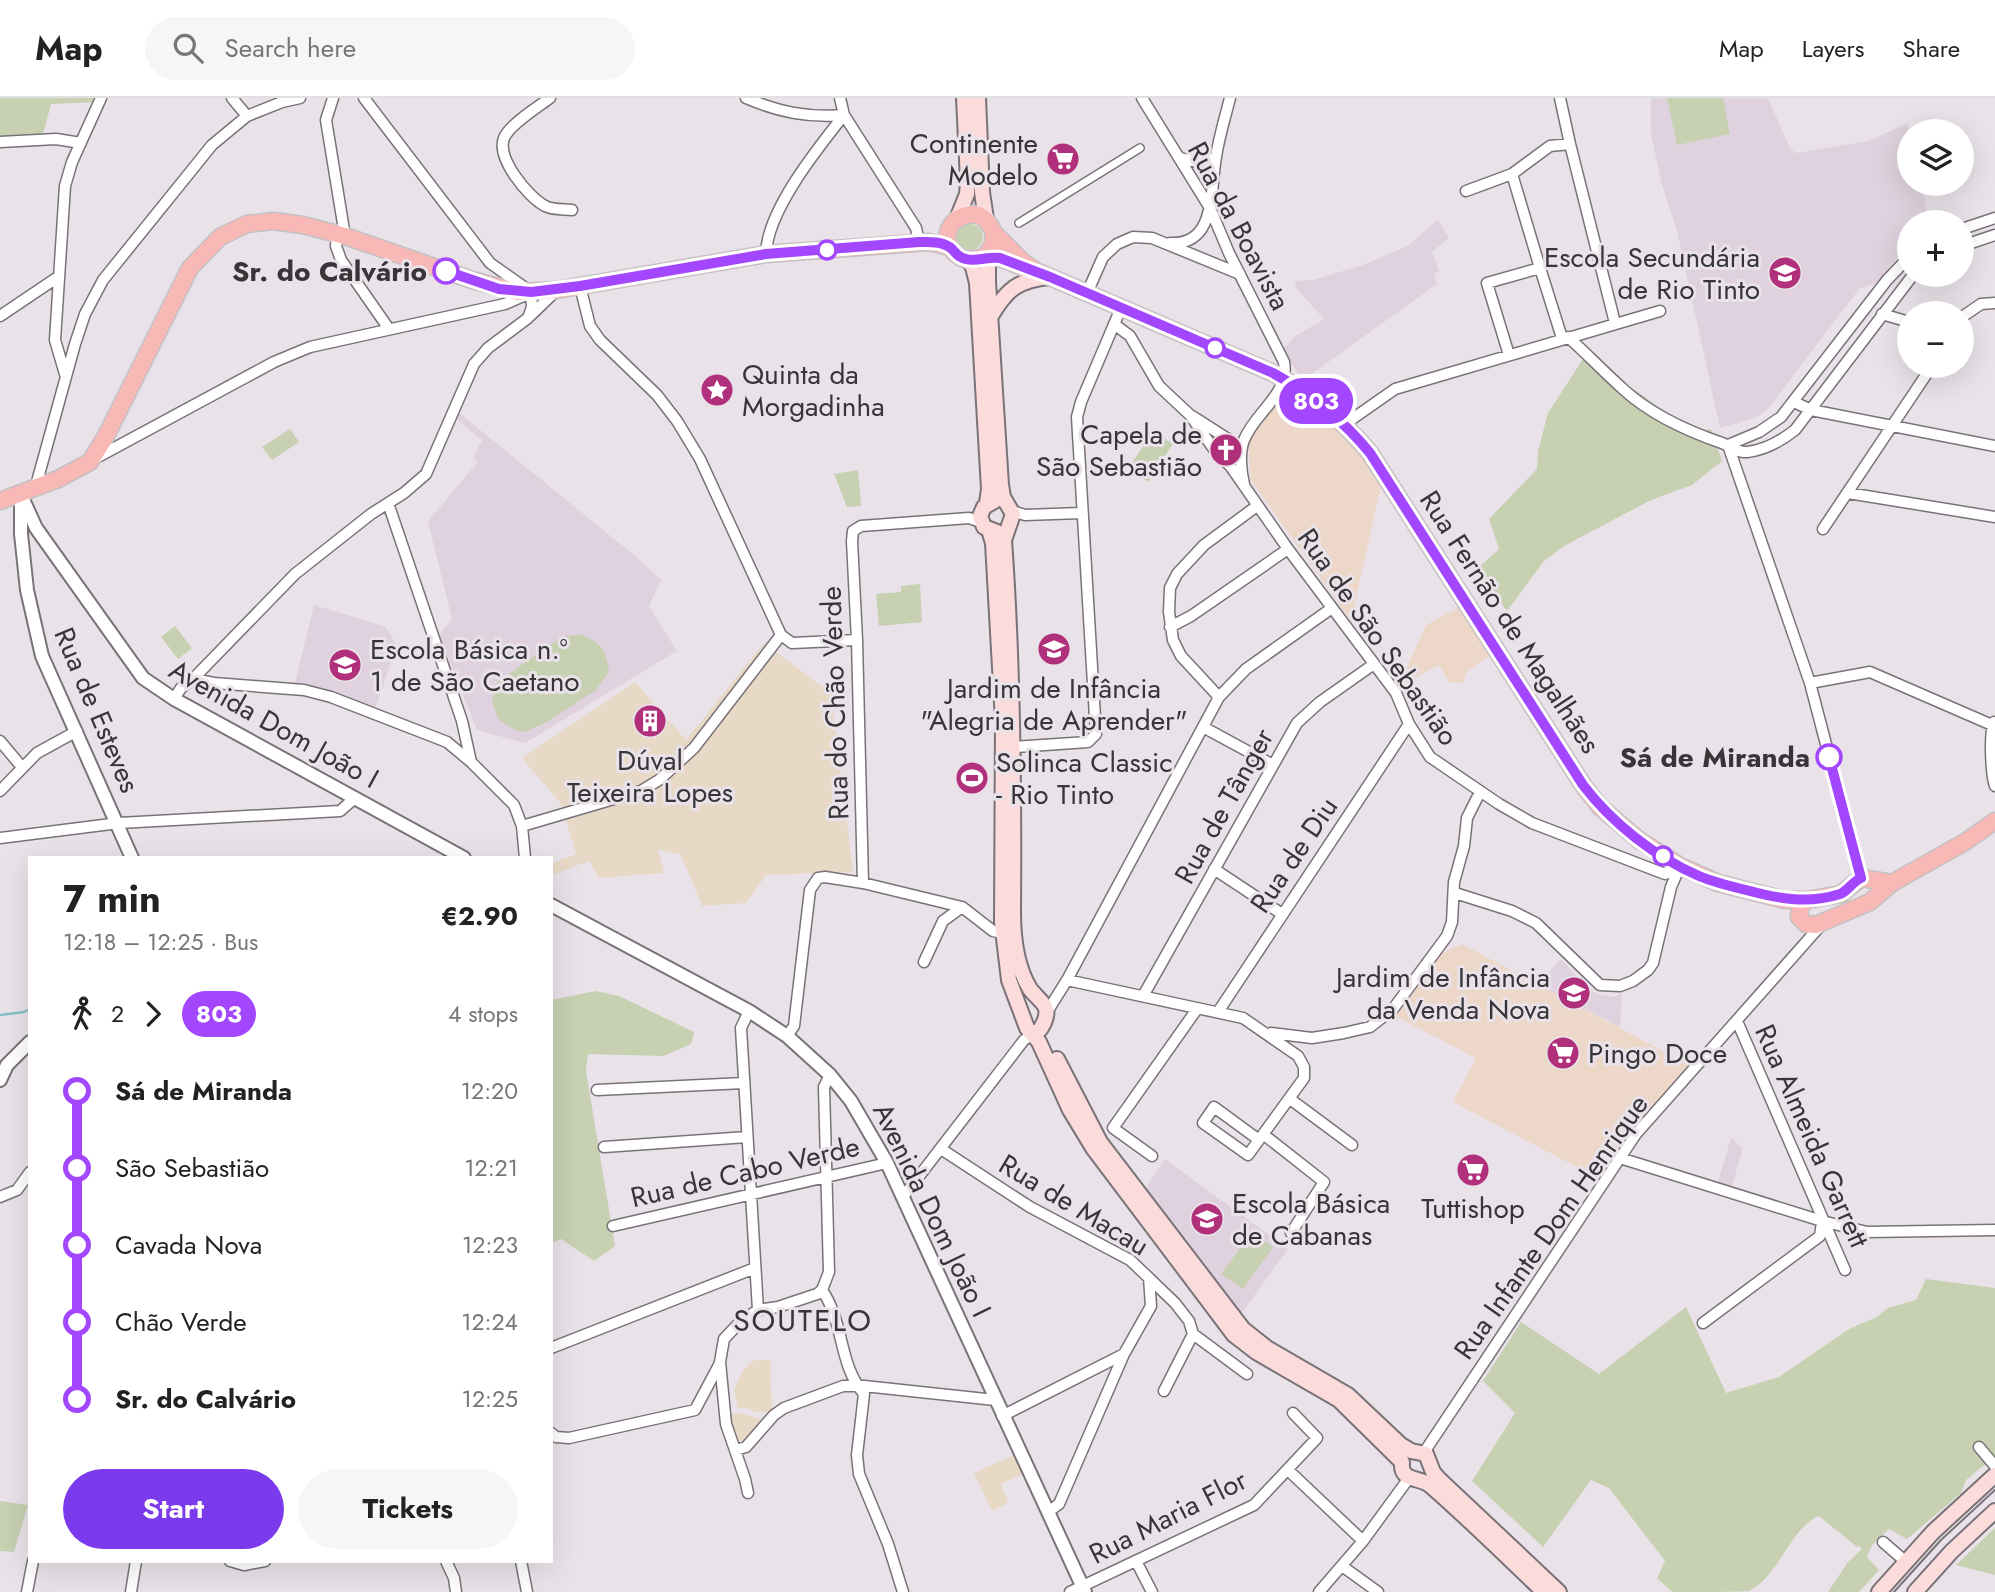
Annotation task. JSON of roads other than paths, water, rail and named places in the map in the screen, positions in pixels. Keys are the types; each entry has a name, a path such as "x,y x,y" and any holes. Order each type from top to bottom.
{"main road":[{"path":"950,247 948,232 967,194 964,98"},
{"path":"978,98 1001,485 1013,516 1004,540 1014,747 1014,932 1019,968 1046,1005"},
{"path":"919,242 930,239 971,214 985,246 1000,258 1050,277"},
{"path":"0,501 28,492 90,461 106,436 190,268 209,245 247,224 273,221 303,225 341,235 499,289 531,292 558,290 766,254 919,242 940,243 950,247 961,258 985,246 1022,261 1050,277"},
{"path":"985,246 973,267 977,283 989,477 982,517 993,545 1003,721 1002,933 1009,980 1031,1033 1070,1110 1093,1148 1234,1335 1256,1352 1339,1400 1415,1465 1439,1479 1559,1592"},
{"path":"990,317 1012,288 1028,281 1050,277"},
{"name":"Rua Fernão de Magalhães","path":"1050,277 1285,379 1345,424 1370,453 1490,643 1600,807 1639,840 1680,866 1718,883 1786,900 1802,911"},
{"path":"982,517 997,500 1013,516"},
{"path":"982,517 999,532 1013,516"},
{"path":"1892,883 1865,879 1841,894 1802,911 1811,926 1873,899 1892,883 1995,822"},
{"path":"1865,879 1875,889 1873,899"},
{"path":"1031,1033 1033,1003 1046,1005"},
{"path":"1415,1465 1430,1485 1544,1592"},
{"path":"1879,1592 1957,1508 1995,1475"},
{"path":"1915,1592 1952,1551 1995,1511"}],"street":[{"path":"65,374 55,340 65,186 72,162 101,98"},
{"path":"232,98 247,116"},
{"path":"28,492 85,314 103,280 212,145 247,116 300,98"},
{"path":"333,98 326,120 341,235 337,253 389,329"},
{"path":"364,98 490,263 531,292"},
{"path":"550,98 505,136 504,154 530,195 547,207 572,209"},
{"path":"746,98 776,110 816,117 844,115"},
{"path":"840,98 844,115 916,228 919,242"},
{"name":"Rua da Boavista","path":"1142,98 1210,208 1284,362 1285,379"},
{"path":"1163,243 1184,244 1195,237 1210,208 1215,158 1230,98"},
{"path":"1560,98 1615,323"},
{"path":"766,254 769,229 779,210 824,139 844,115"},
{"path":"0,142 56,139 81,143"},
{"path":"1466,191 1512,174 1550,146 1570,144"},
{"path":"1020,223 1140,148"},
{"path":"1179,158 1199,162 1215,158"},
{"path":"1512,174 1540,268 1565,337 1636,399 1696,434 1728,445 1737,452 1780,442 1795,430 1903,287"},
{"path":"1974,225 1995,218"},
{"path":"1974,242 1995,235"},
{"path":"1087,293 1103,257 1117,244 1133,237 1163,243 1240,274"},
{"path":"471,280 484,274 490,263"},
{"path":"1509,355 1487,283 1540,268"},
{"path":"1728,445 1771,425 1794,401 1897,271"},
{"path":"0,316 58,277"},
{"path":"580,286 590,326 600,340 657,395 677,421 700,459 781,635 792,643 857,640"},
{"path":"174,699 181,688 193,679 295,574 426,474 474,364 488,348 528,318 558,290"},
{"path":"90,461 274,362 310,347 505,304 531,292"},
{"path":"528,318 532,307 531,292"},
{"path":"1878,292 1891,302"},
{"path":"1974,309 1981,304 1995,303"},
{"path":"1014,747 1088,742 1096,734 1078,409 1121,308"},
{"path":"1345,424 1395,389 1660,311"},
{"path":"1882,314 1897,318"},
{"name":"Rua de São Sebastião","path":"1114,324 1130,337 1159,386 1190,415 1242,448 1245,488"},
{"path":"55,340 75,344"},
{"path":"1823,529 1924,378"},
{"path":"1242,448 1246,436 1285,379"},
{"path":"1794,401 1811,410 1995,446"},
{"name":"Rua de São Sebastião","path":"1190,415 1396,693 1409,724 1430,757 1480,792 1532,823 1665,874 1680,866"},
{"path":"1728,445 1810,683 1865,879"},
{"name":"Avenida Dom João I","path":"28,492 36,528 143,678 174,699 460,856"},
{"name":"Rua de Esteves","path":"28,492 21,534 27,590 39,643 131,856"},
{"path":"1848,493 1995,517"},
{"path":"388,503 462,721 471,762"},
{"path":"1219,697 1181,656 1170,626 1169,598 1177,574 1204,545 1257,506"},
{"path":"1013,516 1082,513"},
{"name":"Rua do Chão Verde","path":"863,883 853,531 861,526 982,517"},
{"path":"1170,626 1191,616 1288,549"},
{"path":"1046,1005 1067,980 1219,697 1246,669 1332,608"},
{"path":"522,826 641,791 660,780 694,748 781,635"},
{"name":"Rua de Tânger","path":"1143,996 1303,715 1374,664"},
{"path":"1810,683 1870,672 1993,723 1995,786"},
{"path":"193,679 304,690 331,697 447,742 514,804 522,826 525,856"},
{"name":"Rua de Diu","path":"1218,1012 1409,724"},
{"path":"1203,727 1273,765"},
{"path":"0,790 21,766 37,753 77,732"},
{"path":"0,741 21,766"},
{"path":"1267,1033 1312,1038 1370,1027 1393,1009 1447,936 1452,922 1454,882 1464,846 1467,818 1480,792"},
{"path":"0,838 118,823 341,811 355,798"},
{"path":"1455,893 1512,911 1536,923 1600,985 1620,986 1642,976 1653,963 1671,887 1680,866"},
{"path":"1214,869 1282,914"},
{"path":"787,1036 794,1026 810,890 818,878 863,883 962,907 993,931 1002,933"},
{"name":"Avenida Dom João I","path":"553,906 749,1011 787,1036 830,1075 851,1101 887,1163 903,1197 1048,1512 1079,1590"},
{"path":"924,962 943,920 962,907"},
{"path":"1802,911 1804,945"},
{"name":"Rua Infante Dom Henrique","path":"1319,1592 1363,1541 1636,1135 1825,921"},
{"path":"1067,980 1243,1018 1298,1056 1304,1067 1304,1078 1290,1098 1261,1137 1248,1155 1203,1123 1214,1107 1261,1137 1324,1182 1291,1233"},
{"path":"1152,1156 1113,1128 1197,1009"},
{"path":"749,1011 741,1027 758,1310"},
{"name":"Rua Almeida Garrett","path":"1737,1021 1845,1270"},
{"path":"903,1197 1031,1033"},
{"path":"1,1075 28,1044"},
{"path":"748,1493 726,1424 720,1362 724,1339 740,1322 758,1310 791,1303 822,1290 829,1272 824,1087 830,1075"},
{"path":"597,1090 744,1083"},
{"path":"1290,1098 1352,1145"},
{"path":"604,1147 747,1137"},
{"name":"Rua de Macau","path":"942,1149 1030,1206 1130,1260 1149,1278 1151,1306"},
{"path":"1620,1158 1822,1221 1867,1232 1995,1230"},
{"name":"Rua de Cabo Verde","path":"613,1226 887,1163"},
{"path":"0,1197 17,1190 28,1175"},
{"path":"1703,1323 1820,1236 1822,1221"},
{"path":"553,1347 755,1268"},
{"path":"1149,1278 1175,1303 1189,1321 1193,1334 1247,1374"},
{"path":"822,1290 833,1306 850,1376 864,1394 857,1455 859,1474 888,1544 902,1592"},
{"path":"1048,1512 1059,1504 1124,1354 1151,1306 1162,1300 1175,1303"},
{"path":"1164,1391 1193,1334"},
{"path":"1003,1416 1124,1354"},
{"path":"553,1435 569,1438 695,1410 720,1362"},
{"path":"1093,1372 1101,1375 1105,1381 1108,1395"},
{"path":"735,1450 746,1447 774,1415 785,1408 843,1386 995,1400"},
{"name":"Rua Maria Flor","path":"1079,1590 1254,1505 1317,1438 1293,1413"},
{"path":"1979,1447 1995,1466"},
{"path":"1289,1470 1363,1541"},
{"path":"1883,1542 1906,1562"},
{"path":"1136,1561 1152,1592"},
{"path":"27,1592 33,1563"},
{"path":"131,1592 136,1563"},
{"path":"237,1563 254,1563"},
{"path":"447,1563 454,1578 456,1592"},
{"path":"521,1563 527,1592"},
{"path":"1342,1566 1378,1592"}],"waterway":[{"path":"0,1015 28,1010"}],"tram line":[{"path":"1894,1592 1941,1540 1995,1490"}],"place":[{"name":"Continente Modelo","path":"1063,159"},
{"name":"Sr. do Calvário","path":"446,271"},
{"name":"Escola Secundária de Rio Tinto","path":"1785,273"},
{"name":"Quinta da Morgadinha","path":"717,390"},
{"name":"Capela de São Sebastião","path":"1226,450"},
{"name":"Jardim de Infância \"Alegria de Aprender\"","path":"1054,649"},
{"name":"Escola Básica n.º 1 de São Caetano","path":"345,665"},
{"name":"Dúval Teixeira Lopes","path":"650,721"},
{"name":"Sá de Miranda","path":"1829,757"},
{"name":"Solinca Classic - Rio Tinto","path":"972,778"},
{"name":"Jardim de Infância da Venda Nova","path":"1574,993"},
{"name":"Pingo Doce","path":"1563,1053"},
{"name":"Tuttishop","path":"1473,1170"},
{"name":"Escola Básica de Cabanas","path":"1207,1219"}],"district":[{"name":"SOUTELO","path":"803,1320"}]}
